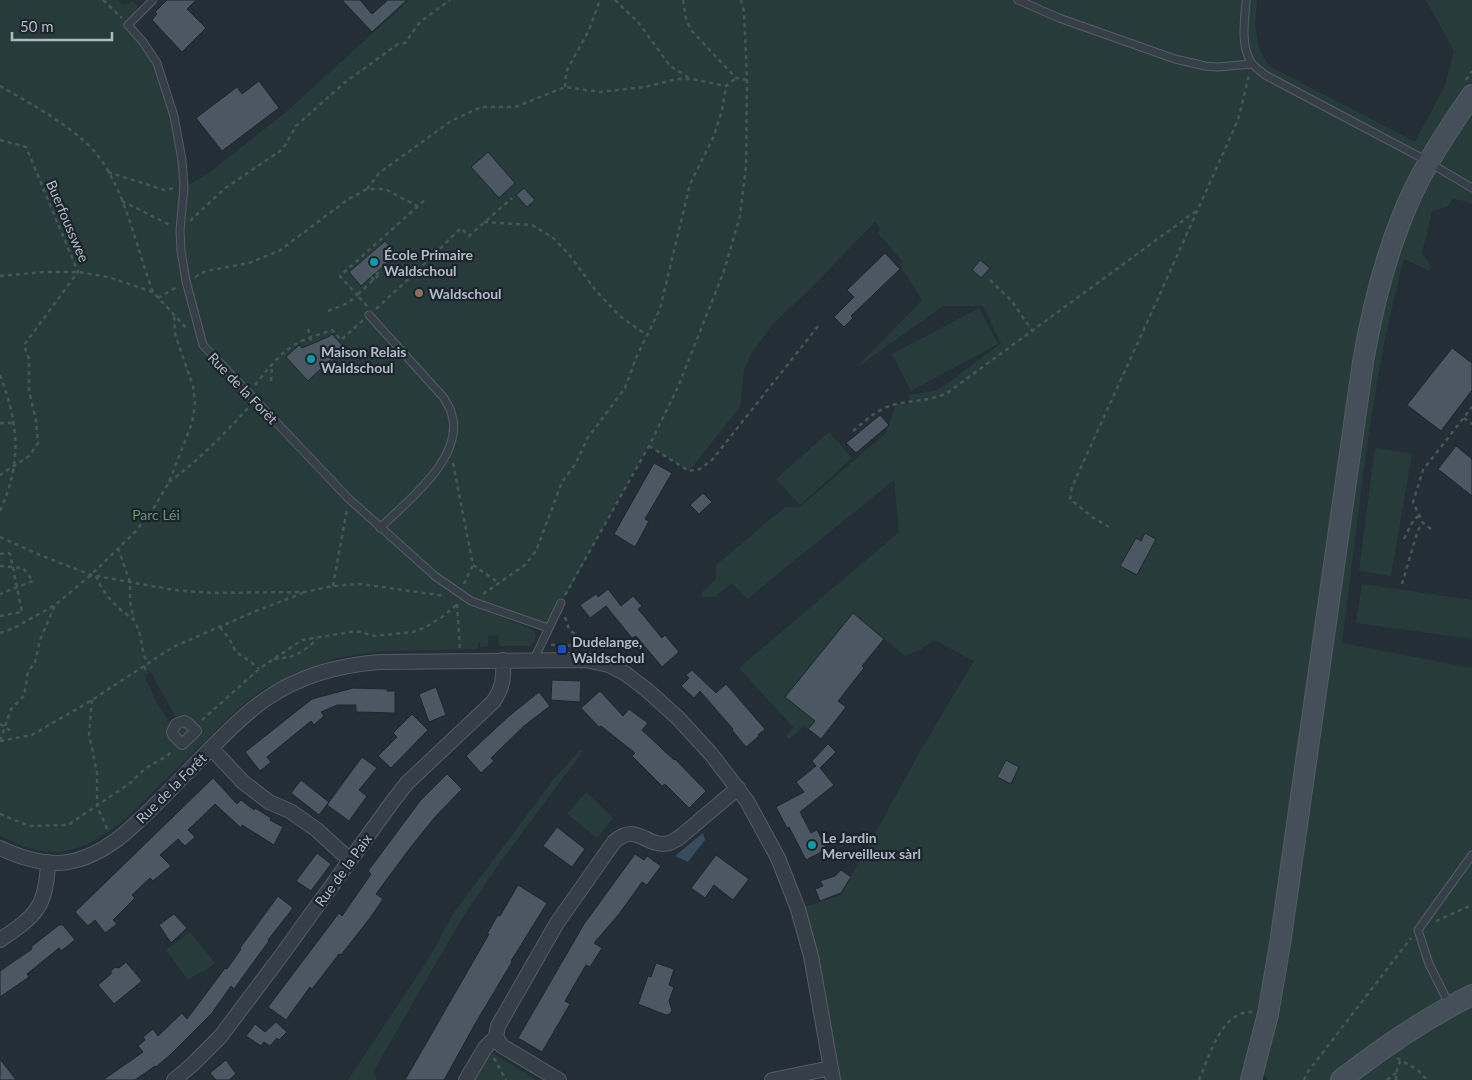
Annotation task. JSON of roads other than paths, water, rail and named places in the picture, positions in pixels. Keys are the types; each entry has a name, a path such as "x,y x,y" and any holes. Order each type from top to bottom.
{"main road":[{"path":"1251,1080 1268,1014 1283,924 1363,362 1372,314 1399,224 1428,163 1472,95"},
{"path":"1341,1080 1387,1045 1450,1006 1472,995"},
{"path":"1260,1047 1263,1072 1268,1080"}],"street":[{"name":"Rue de la Forêt","path":"0,848 25,858 48,862 72,862 93,855 112,844 134,825 245,714 267,698 295,682 319,672 355,664 461,660 585,660 609,665 626,674 678,718 711,754 738,788 778,858 798,909 811,956 832,1074"},
{"name":"Rue de la Paix","path":"174,1080 220,1037 407,783 493,702 504,682 503,660"},
{"path":"184,721 196,731 182,744 179,742 172,732 176,724 184,721"},
{"path":"211,748 243,782 269,802 290,811 317,830 351,859"},
{"path":"466,1080 485,1048 496,1037 498,1026 557,923 614,842 622,835 631,833 660,844 670,843 680,837 738,788"},
{"path":"0,940 34,914 42,901 47,887 48,862"},
{"path":"496,1037 502,1046 559,1080"},
{"path":"772,1080 832,1074"}],"lane":[{"name":"Rue de la Forêt","path":"153,0 128,25 143,42 157,63 174,116 182,160 184,187 180,230 181,252 202,346 348,498 435,576 471,601 548,628"},
{"path":"1018,0 1059,18 1175,59 1218,67 1252,64"},
{"path":"1246,0 1245,50 1252,64 1265,75 1472,188"},
{"path":"369,315 444,398 452,412 454,427 451,446 437,471 380,528"},
{"path":"534,659 561,603"},
{"path":"1450,1006 1430,964 1418,930 1472,855"}],"water":[{"path":"703,833 705,840 688,862 675,856"}],"place":[{"name":"École Primaire Waldschoul","path":"374,262"},
{"name":"Waldschoul","path":"419,293"},
{"name":"Maison Relais Waldschoul","path":"311,359"},
{"name":"Dudelange, Waldschoul","path":"562,649"},
{"name":"Le Jardin Merveilleux sàrl","path":"812,845"}],"park label":[{"name":"Parc Léi","path":"156,514"}]}
